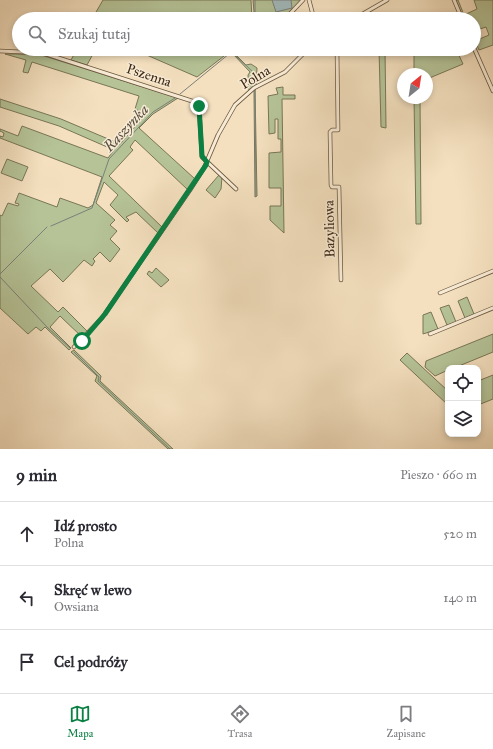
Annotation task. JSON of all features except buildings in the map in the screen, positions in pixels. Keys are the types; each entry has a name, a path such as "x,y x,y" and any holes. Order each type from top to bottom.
{"street":[{"path":"291,12 303,0"},
{"path":"309,0 312,12"},
{"path":"366,12 387,0"},
{"path":"454,0 459,12"},
{"name":"Pszenna","path":"0,51 12,52"},
{"name":"Pszenna","path":"52,56 192,101 199,106 202,156 207,162"},
{"name":"Polna","path":"74,348 105,314 190,190 207,162 222,127 238,101 254,88 282,74 301,56"},
{"name":"Bazyliowa","path":"337,56 338,130 330,131 330,155 331,185 339,187 340,280"},
{"path":"478,56 493,91"},
{"path":"207,162 236,189"},
{"path":"440,293 493,271"},
{"path":"430,334 493,308"}],"green space":[{"path":"103,0 251,0 252,12 96,12"},
{"path":"253,0 301,0 289,12 254,12"},
{"path":"456,0 458,0 463,12 461,12"},
{"path":"474,0 493,0 493,45 481,49 481,38 489,35 486,27 481,29 481,12 470,12 477,9"},
{"path":"12,56 44,56 178,98 153,114 139,128 195,179 188,190 135,140 130,147 133,150 109,176 162,227 158,233 136,212 126,217 129,220 127,222 110,205 118,195 104,182 96,203 115,220 110,225 117,231 110,239 120,249 110,262 100,252 93,259 95,261 92,266 84,260 63,282 50,269 31,286 58,312 63,307 88,332 83,338 60,316 50,327 71,348 69,350 45,327 41,331 36,327 28,334 0,308 0,215 2,216 8,203 18,206 19,204 15,203 19,193 57,207 60,198 88,208 93,205 102,177 0,138 0,136 3,137 4,133 0,131 0,129 18,136 22,126 108,158 114,150 59,126 0,107 0,99 61,119 120,144 146,114 135,109 139,96 32,62 28,73 23,72 26,60"},
{"path":"73,56 92,56 87,65 71,60"},
{"path":"149,56 224,56 197,77"},
{"path":"235,56 237,56 246,65 251,64 257,68 256,86 249,91 248,75 250,72"},
{"path":"379,56 385,56 386,128 381,127"},
{"path":"414,56 459,56 463,64 433,76 433,68 414,68"},
{"path":"283,87 283,95 295,95 295,99 282,99 284,233 270,220 270,206 281,206 281,188 269,188 269,153 281,152 281,139 278,139 278,119 275,119 275,133 269,134 268,96 278,94 276,88"},
{"path":"255,89 257,196 255,197 254,91"},
{"path":"414,104 420,104 421,224 416,224"},
{"path":"7,159 28,167 22,181 1,173"},
{"path":"219,175 222,177 221,189 215,198 206,190"},
{"path":"156,268 169,280 161,287 147,274 149,271 152,273"},
{"path":"467,297 474,314 465,318 458,301"},
{"path":"449,305 456,322 447,325 440,308"},
{"path":"431,312 438,329 423,334 423,315"},
{"path":"493,334 493,352 461,365 445,365 445,371 435,376 425,367 426,361"},
{"path":"74,350 101,376 100,381 173,449 168,449 95,381 97,376 71,352"},
{"path":"407,353 445,388 445,402 400,360"},
{"path":"493,375 493,399 481,404 481,401 481,380"}],"water":[{"path":"272,0 291,0 292,8 276,12"}],"waterway":[{"name":"Raszynka","path":"255,0 255,12"},
{"name":"Raszynka","path":"180,94 226,56"},
{"path":"236,56 255,74 255,85"},
{"path":"255,90 256,196"},
{"name":"Raszynka","path":"51,226 92,208 109,159 153,112 175,98"},
{"name":"Raszynka","path":"0,274 47,227"},
{"path":"0,277 47,327 70,348"},
{"path":"74,352 99,377 98,381 170,449"}],"route":[{"path":"82,341 105,314 206,165 207,162 202,158 199,106"}]}
